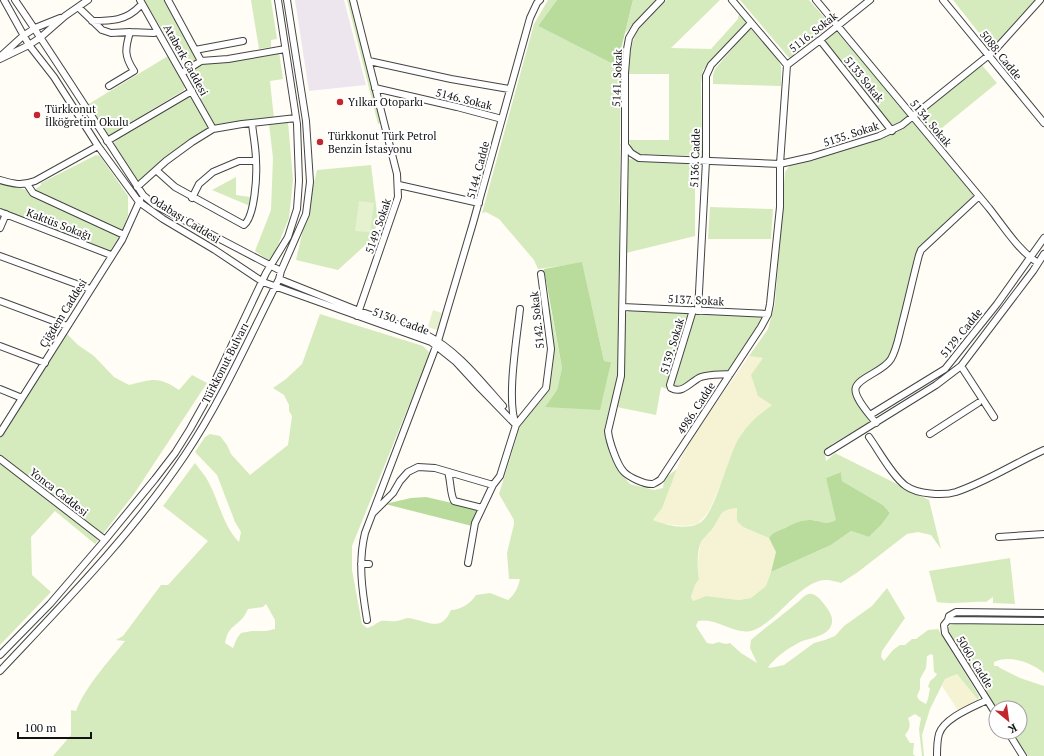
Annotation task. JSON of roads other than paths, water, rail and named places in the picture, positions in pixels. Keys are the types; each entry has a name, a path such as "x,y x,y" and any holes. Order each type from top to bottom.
{"street":[{"name":"Odabaşı Caddesi","path":"4,0 29,45 54,77 98,146 139,202 163,220 215,250 263,282 275,286"},
{"name":"Odabaşı Caddesi","path":"15,0 41,37 143,195 155,205 281,271"},
{"path":"0,58 29,45 41,37 65,16 88,0"},
{"path":"168,0 201,61"},
{"name":"Türkkonut Bulvarı","path":"0,655 50,604 105,540 155,479 190,429 204,404 271,266 288,237 297,209 299,181 296,118 278,0"},
{"name":"Türkkonut Bulvarı","path":"0,671 101,562 161,489 182,460 214,408 279,279 281,271 306,214 310,182 306,122 287,0"},
{"name":"5149. Sokak","path":"353,0 397,174 398,185 398,197 358,313"},
{"name":"5141. Sokak","path":"625,145 625,73 629,38 636,26 661,0"},
{"path":"732,0 787,65"},
{"name":"5134. Sokak","path":"816,0 1007,231 1031,258 1038,263"},
{"name":"5116. Sokak","path":"787,65 870,0"},
{"name":"5088. Cadde","path":"943,0 1044,123"},
{"name":"5135. Sokak","path":"625,145 631,153 639,158 780,164 811,157 892,131 912,117 988,56 1040,0"},
{"name":"5144. Cadde","path":"367,620 362,586 362,544 370,516 437,344 479,203 509,89 530,18 537,1"},
{"path":"92,21 121,19 133,14 140,3"},
{"name":"Ataberk Caddesi","path":"140,3 182,73 213,129"},
{"path":"78,7 102,30 111,33 154,32"},
{"path":"0,58 23,36 35,28 65,16"},
{"name":"5136. Cadde","path":"695,310 706,161 706,76 711,65 751,23"},
{"path":"109,86 134,71 128,62 125,49 130,32"},
{"name":"5133 Sokak","path":"820,40 892,131"},
{"path":"195,50 244,41"},
{"path":"182,73 201,61 228,59 285,49"},
{"path":"369,61 451,79 509,89"},
{"name":"4986. Cadde","path":"625,145 621,376 608,431 609,438 620,466 624,472 642,482 653,484 661,480 768,314 779,218 780,164 787,65"},
{"name":"5146. Sokak","path":"375,88 457,106 502,119"},
{"path":"107,141 192,91"},
{"path":"137,187 192,142 213,129 296,118"},
{"path":"156,170 174,187 244,225 253,207 256,161 252,123"},
{"path":"0,180 18,185 27,184 98,146"},
{"path":"192,198 199,184 213,172 238,161 256,161"},
{"path":"27,184 33,193 124,235"},
{"path":"398,185 479,203"},
{"name":"Çiğdem Caddesi","path":"0,433 112,255 124,235 143,195"},
{"path":"876,423 858,398 855,391 856,387 863,380 886,366 892,357 898,340 918,255 921,250 979,196"},
{"path":"0,228 3,213"},
{"name":"Kaktüs Sokağı","path":"3,213 112,255"},
{"name":"5129. Cadde","path":"870,415 945,369 997,304 1044,238"},
{"name":"5129. Cadde","path":"828,452 936,385 961,366 1044,254"},
{"path":"0,256 90,289"},
{"name":"5142. Sokak","path":"516,424 546,388 551,349 541,274"},
{"name":"5130. Cadde","path":"279,279 358,313 437,344 458,357 513,418"},
{"name":"5130. Cadde","path":"275,286 358,313"},
{"path":"0,301 67,326"},
{"name":"5137. Sokak","path":"623,307 768,314"},
{"path":"468,563 475,523 493,485 500,476 516,424 513,418 512,391 520,310"},
{"name":"5139. Sokak","path":"695,310 670,385 671,388 674,389 685,387 702,376 730,374"},
{"name":"5130. Cadde","path":"437,344 516,424"},
{"path":"0,346 45,362"},
{"path":"961,366 994,418"},
{"path":"0,389 22,398"},
{"path":"930,434 978,403"},
{"path":"869,437 899,480 909,488 921,493 941,494 956,492 1044,450"},
{"name":"Yonca Caddesi","path":"0,459 105,540"},
{"path":"370,516 393,493 400,480 408,472 418,467 426,467 448,472 493,485"},
{"path":"448,472 451,480 452,497 454,501 482,508"},
{"path":"999,537 1044,534"},
{"path":"361,564 369,564"},
{"path":"1044,613 956,612 949,616 948,620 1044,621"},
{"name":"5060. Cadde","path":"948,620 944,625 945,633 987,700"},
{"path":"937,756 938,735 944,726 965,711 987,700"},
{"path":"1013,740 1023,756"}],"place":[{"name":"Yılkar Otoparkı","path":"340,102"},
{"name":"Türkkonut İlköğretim Okulu","path":"37,115"},
{"name":"Türkkonut Türk Petrol Benzin İstasyonu","path":"320,142"}]}
